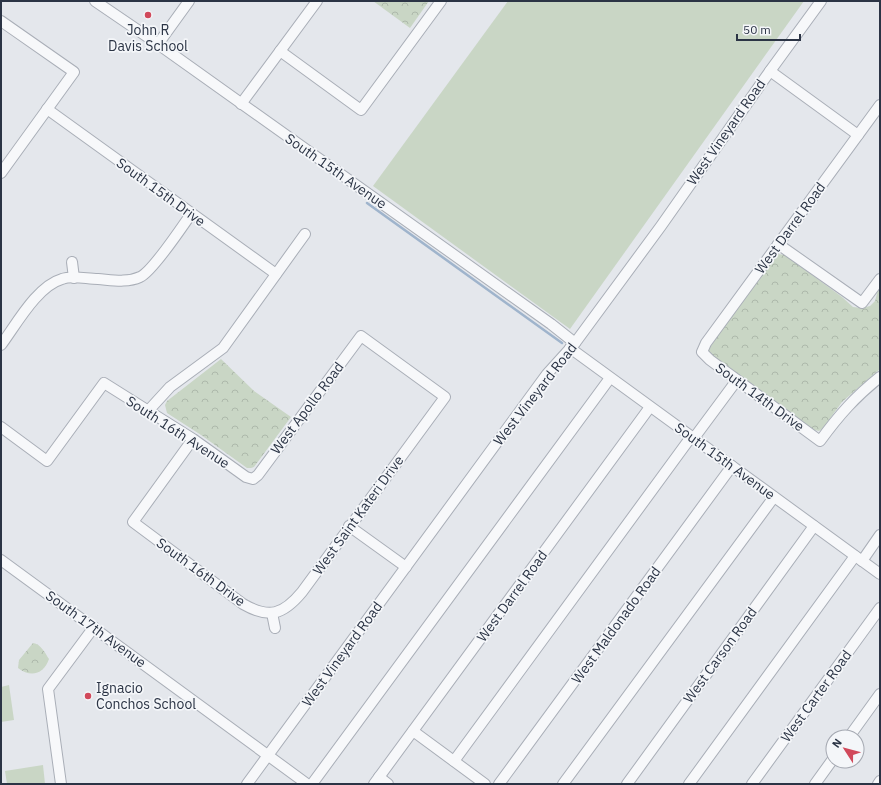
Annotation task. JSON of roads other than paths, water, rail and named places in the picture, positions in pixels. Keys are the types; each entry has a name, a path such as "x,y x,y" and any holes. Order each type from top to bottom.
{"street":[{"name":"South 15th Avenue","path":"95,1 158,44 551,324 572,346 610,378 880,574"},
{"path":"158,44 189,1"},
{"path":"242,104 317,1"},
{"path":"280,51 361,110 441,1"},
{"name":"West Vineyard Road","path":"247,784 547,374 572,346 661,226 820,1"},
{"path":"1,21 74,72 1,173"},
{"path":"770,71 858,135"},
{"name":"West Darrel Road","path":"702,352 706,343 880,105"},
{"name":"South 15th Drive","path":"47,109 276,274"},
{"path":"1,345 43,289 51,283 63,278 123,281 141,277 150,270 191,214"},
{"path":"148,410 170,387 223,348 305,234"},
{"path":"778,244 862,304 880,279"},
{"path":"72,262 74,278"},
{"name":"West Apollo Road","path":"253,479 258,475 361,336 445,397"},
{"name":"South 14th Drive","path":"702,352 710,360 820,441 858,395 880,377"},
{"path":"312,784 610,378"},
{"path":"454,761 692,438 737,380"},
{"name":"South 16th Avenue","path":"2,430 47,461 104,384 148,410 246,477 253,479"},
{"name":"West Saint Kateri Drive","path":"272,613 285,609 293,603 445,397"},
{"name":"West Darrel Road","path":"376,781 650,407"},
{"name":"South 16th Drive","path":"192,439 133,522 243,604 261,613 272,613"},
{"name":"West Maldonado Road","path":"499,784 732,466"},
{"path":"563,784 774,497"},
{"path":"349,526 406,567"},
{"name":"West Carson Road","path":"627,784 814,526"},
{"path":"689,784 859,558 880,536"},
{"name":"South 17th Avenue","path":"1,560 307,784"},
{"name":"West Carter Road","path":"752,784 880,608"},
{"path":"272,613 275,628"},
{"path":"61,784 48,689 94,627"},
{"path":"855,729 880,694"},
{"path":"413,731 485,784"},
{"path":"815,784 826,769"},
{"path":"376,781 388,784"}],"waterway":[{"path":"367,203 562,343"}],"place":[{"name":"John R Davis School","path":"148,15"},
{"name":"Ignacio Conchos School","path":"88,696"}]}
